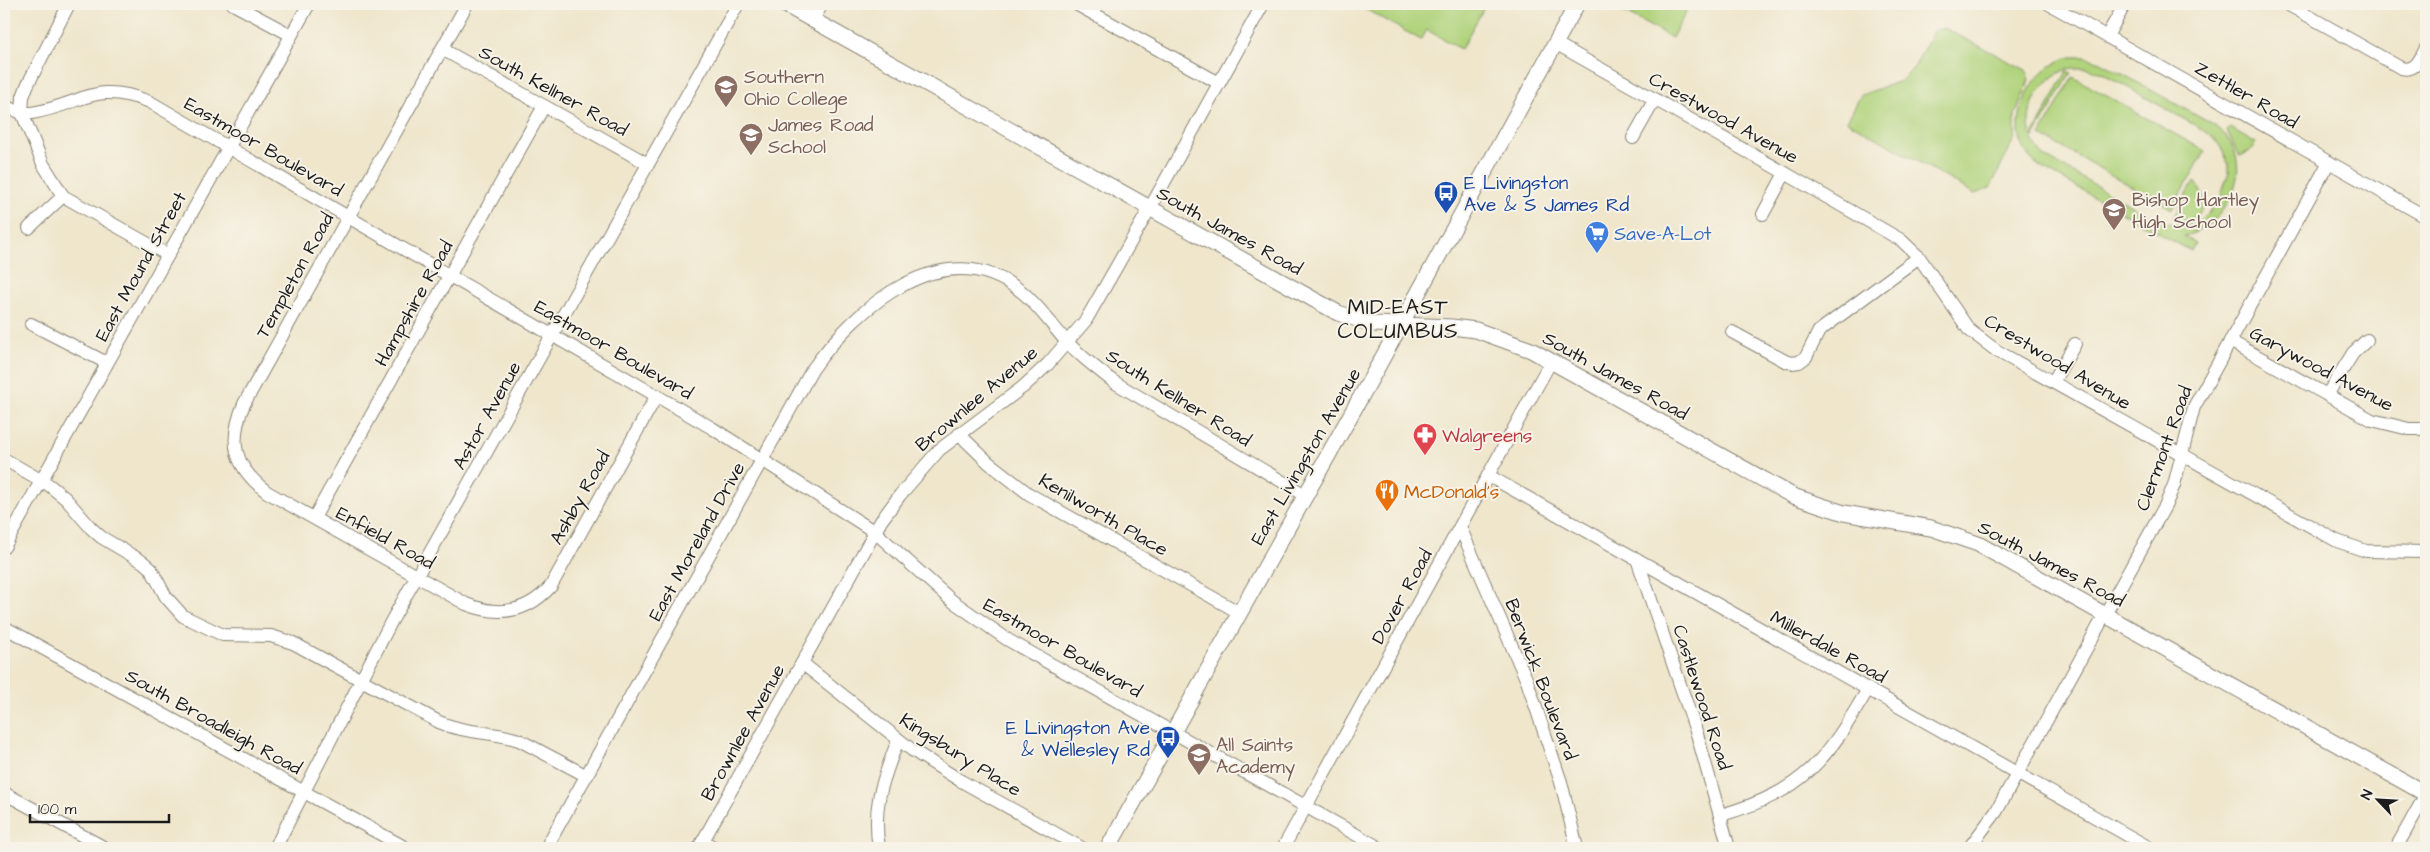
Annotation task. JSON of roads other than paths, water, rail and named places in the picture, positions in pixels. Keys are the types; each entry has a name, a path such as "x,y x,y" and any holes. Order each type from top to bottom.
{"main road":[{"name":"South James Road","path":"784,4 1338,313 1373,324 1452,326 1476,330 1515,342 1787,494 1844,513 1913,524 1959,536 1992,550 2426,794"},
{"name":"East Livingston Avenue","path":"1108,848 1401,324 1577,4"}],"street":[{"path":"69,4 27,86 22,113 44,164 63,196 168,255"},
{"path":"233,4 291,35"},
{"name":"East Mound Street","path":"4,547 309,4"},
{"name":"Templeton Road","path":"242,465 235,452 234,434 244,404 467,4"},
{"name":"Astor Avenue","path":"275,848 361,680 417,576 738,4"},
{"path":"813,20 822,4"},
{"path":"1076,4 1219,83"},
{"name":"Brownlee Avenue","path":"701,844 875,532 900,495 939,450 1023,387 1086,320 1263,4"},
{"name":"Zettler Road","path":"2049,4 2426,217"},
{"path":"2107,36 2125,4"},
{"path":"2287,4 2401,68 2408,70 2414,67 2426,48"},
{"name":"Crestwood Avenue","path":"1555,44 1882,228 1919,257 1969,330 1997,350 2337,541 2366,551 2426,552"},
{"name":"South Kellner Road","path":"442,49 648,164"},
{"name":"Eastmoor Boulevard","path":"4,106 22,113 48,110 83,96 104,92 117,92 150,102 553,334 762,460 875,532 951,600 1008,640 1380,848"},
{"path":"1633,138 1655,99"},
{"name":"Hampshire Road","path":"314,518 544,106"},
{"name":"Clermont Road","path":"1969,848 1996,812 2166,504 2182,454 2194,407 2329,162"},
{"path":"1764,214 1785,172"},
{"path":"29,228 63,196"},
{"path":"1732,332 1784,361 1800,362 1806,357 1819,330 1919,257"},
{"name":"South Kellner Road","path":"912,280 932,273 958,270 993,275 1021,291 1089,364 1120,386 1305,495"},
{"name":"East Moreland Drive","path":"546,848 812,370 828,346 876,301 912,280"},
{"path":"32,324 107,363"},
{"path":"2327,395 2352,353 2368,340"},
{"name":"Garywood Avenue","path":"2230,341 2372,420 2408,429 2426,429"},
{"path":"2054,382 2075,344"},
{"name":"Dover Road","path":"1283,848 1551,362"},
{"name":"Ashby Road","path":"524,607 543,595 557,576 657,395"},
{"name":"Kenilworth Place","path":"960,434 989,462 1036,498 1240,613"},
{"path":"4,459 42,480 66,499 101,537 143,562 150,569 166,597 183,616 223,635 259,635 282,638 453,728 508,736 537,748 587,776"},
{"name":"Enfield Road","path":"242,465 253,480 267,492 482,610 504,612 524,607"},
{"name":"Millerdale Road","path":"1489,476 2150,848"},
{"name":"Berwick Boulevard","path":"1460,527 1527,681 1560,782 1577,848"},
{"name":"Castlewood Road","path":"1637,559 1697,734 1729,848"},
{"name":"South Broadleigh Road","path":"4,627 406,848"},
{"name":"Kingsbury Place","path":"802,663 898,740 962,781 1082,848"},
{"path":"1720,815 1752,806 1779,793 1804,777 1843,732 1868,689"},
{"path":"879,848 876,810 879,794 898,740"},
{"path":"4,793 105,848"},
{"path":"2396,848 2426,794"},
{"path":"701,844 715,848"}],"place":[{"name":"Southern Ohio College","path":"726,108"},
{"name":"James Road School","path":"751,156"},
{"name":"E Livingston Ave & S James Rd","path":"1446,214"},
{"name":"Bishop Hartley High School","path":"2114,231"},
{"name":"Save-A-Lot","path":"1597,254"},
{"name":"Walgreens","path":"1425,456"},
{"name":"McDonald's","path":"1387,512"},
{"name":"E Livingston Ave & Wellesley Rd","path":"1168,759"},
{"name":"All Saints Academy","path":"1199,776"}],"district":[{"name":"MID-EAST COLUMBUS","path":"1398,319"}]}
